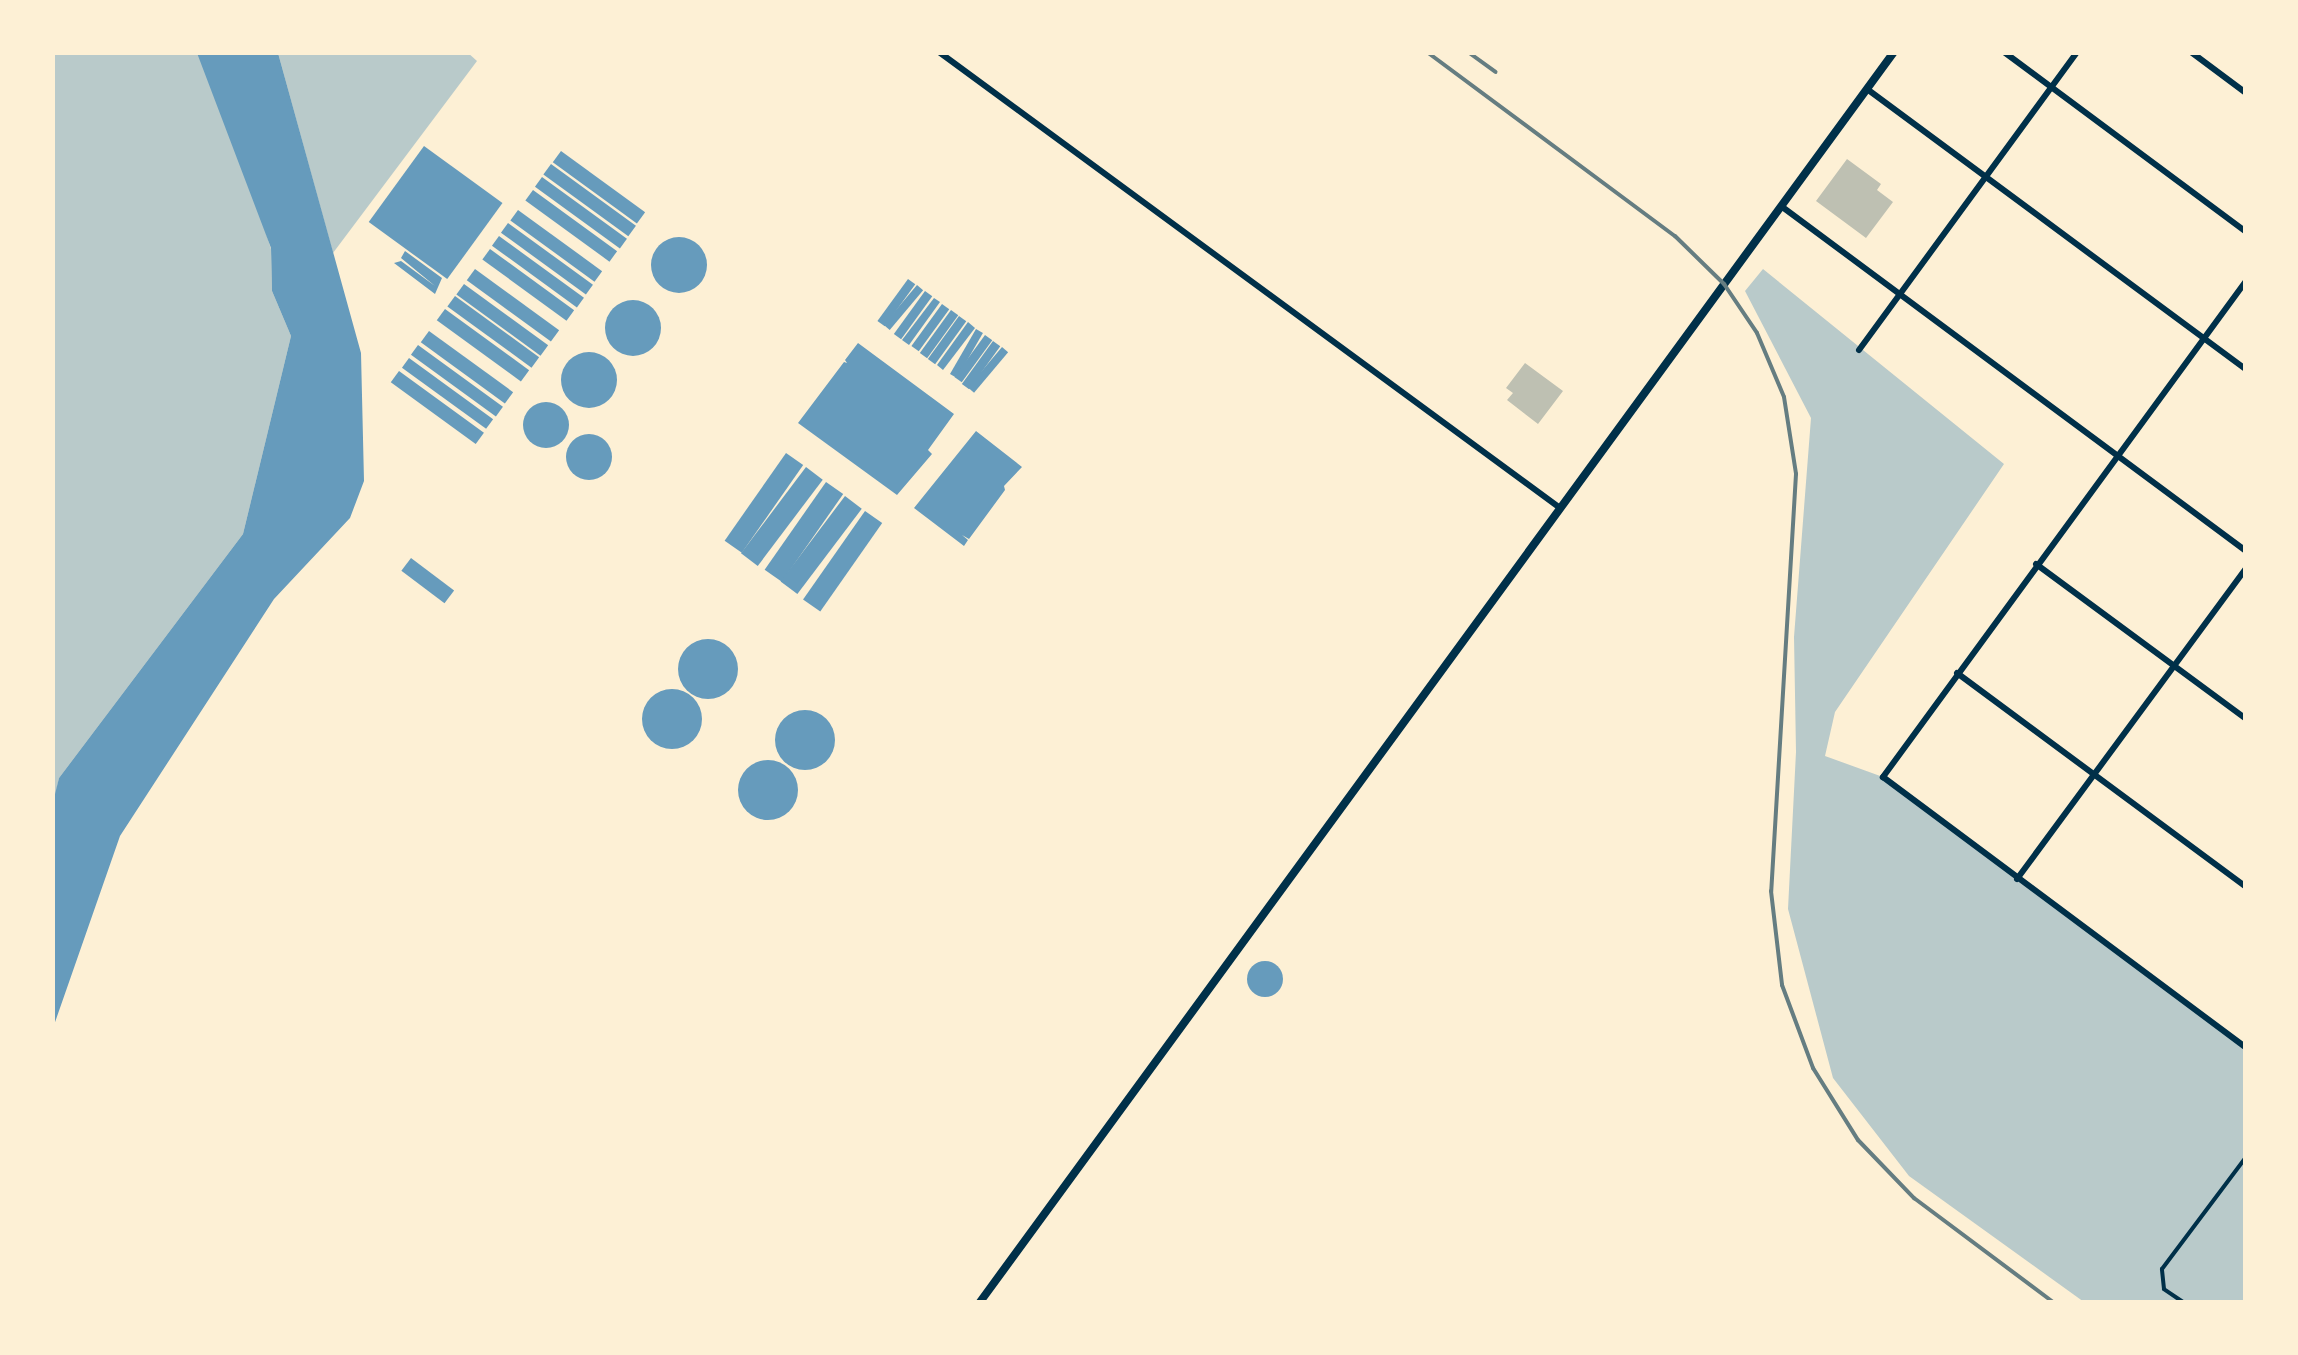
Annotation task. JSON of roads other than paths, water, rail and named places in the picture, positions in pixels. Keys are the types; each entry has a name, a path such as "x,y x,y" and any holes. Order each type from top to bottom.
{"street":[{"path":"939,52 1560,508"},
{"path":"980,1302 1894,52"},
{"path":"2004,52 2246,232"},
{"path":"1859,350 2077,52"},
{"path":"2191,52 2246,92"},
{"path":"1867,89 2246,369"},
{"path":"1781,206 2246,551"},
{"path":"2246,281 1883,777 2246,1048"},
{"path":"2036,564 2246,719"},
{"path":"2017,878 2246,568"},
{"path":"1957,673 2246,887"}],"lane":[{"path":"2183,1302 2164,1289 2162,1269 2246,1157"}],"water":[{"path":"197,53 278,53 361,353 364,481 350,518 274,599 120,836 53,1028 52,806 59,778 243,534 291,336 272,291 271,248"},
{"path":"424,146 502,203 447,279 369,222"},
{"path":"561,151 645,212 637,223 553,162"},
{"path":"551,164 636,226 628,236 543,175"},
{"path":"542,177 627,239 620,248 535,187"},
{"path":"533,190 617,251 609,262 525,201"},
{"path":"518,210 602,271 594,282 510,221"},
{"path":"508,223 593,285 586,294 501,233"},
{"path":"499,236 584,298 577,307 492,246"},
{"path":"679,237 699,245 707,265 699,285 679,293 659,285 651,265 659,245"},
{"path":"490,249 574,310 566,321 482,260"},
{"path":"405,251 442,278 435,294 394,263 401,261 435,286 401,258"},
{"path":"475,269 559,330 551,341 467,280"},
{"path":"908,279 915,284 885,326 877,321"},
{"path":"464,284 548,345 540,356 456,295"},
{"path":"917,285 923,290 890,330 884,325"},
{"path":"925,291 932,296 901,339 894,334"},
{"path":"455,296 539,357 531,368 447,307"},
{"path":"934,298 940,302 909,345 902,340"},
{"path":"633,300 653,308 661,328 653,348 633,356 613,348 605,328 613,308"},
{"path":"942,304 949,309 919,351 911,346"},
{"path":"445,309 529,370 521,381 437,320"},
{"path":"951,310 958,315 927,358 920,353"},
{"path":"959,316 966,321 935,364 928,359"},
{"path":"968,322 975,328 943,370 937,365"},
{"path":"976,329 983,333 957,378 950,374"},
{"path":"429,331 513,392 505,403 421,342"},
{"path":"985,335 992,340 962,382 954,377"},
{"path":"993,341 1000,346 969,389 962,384"},
{"path":"858,343 954,414 928,450 932,454 897,495 798,423 847,363 845,360"},
{"path":"418,345 503,407 496,416 411,355"},
{"path":"1002,347 1008,352 974,393 968,388"},
{"path":"589,352 609,360 617,380 609,400 589,408 569,400 561,380 569,360"},
{"path":"409,358 493,419 486,429 402,368"},
{"path":"399,371 484,433 476,444 391,382"},
{"path":"546,402 562,409 569,425 562,441 546,448 530,441 523,425 530,409"},
{"path":"976,431 1022,467 1004,486 1005,490 969,539 962,535 968,540 964,546 914,508"},
{"path":"589,434 605,441 612,457 605,473 589,480 573,473 566,457 573,441"},
{"path":"786,453 803,465 742,553 725,541"},
{"path":"806,467 823,480 758,566 741,553"},
{"path":"826,482 843,494 782,582 765,570"},
{"path":"845,496 862,509 797,594 781,581"},
{"path":"865,511 882,523 820,612 803,599"},
{"path":"411,558 454,590 444,603 401,571"},
{"path":"708,639 729,648 738,669 729,690 708,699 687,690 678,669 687,648"},
{"path":"672,689 693,698 702,719 693,740 672,749 651,740 642,719 651,698"},
{"path":"805,710 826,719 835,740 826,761 805,770 784,761 775,740 784,719"},
{"path":"768,760 789,769 798,790 789,811 768,820 747,811 738,790 747,769"},
{"path":"1265,961 1278,966 1283,979 1278,992 1265,997 1252,992 1247,979 1252,966"}],"railway":[{"path":"1427,52 1675,236 1724,284 1757,333 1784,397 1796,474 1771,891 1782,985 1813,1068 1858,1140 1914,1198 2053,1302"},
{"path":"1468,52 1496,72"}]}
